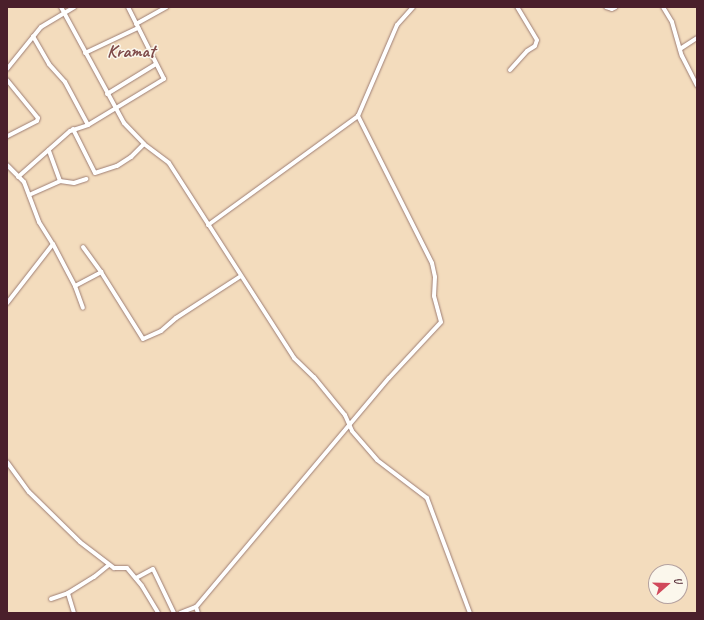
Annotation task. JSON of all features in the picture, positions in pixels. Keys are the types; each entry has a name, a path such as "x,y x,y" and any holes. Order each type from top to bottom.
{"street":[{"path":"61,7 107,94 131,133 169,163 294,358 314,377 349,424 352,431 377,460 427,498 470,613"},
{"path":"7,69 33,36 45,24 74,7"},
{"path":"18,177 73,129 88,125 164,80 128,7"},
{"path":"85,52 137,26 168,7"},
{"path":"208,225 358,116 397,25 413,7"},
{"path":"510,70 527,51 535,46 538,40 517,7"},
{"path":"606,7 610,10 616,7"},
{"path":"663,7 672,22 680,49 697,85"},
{"path":"33,36 49,64 65,82 88,125"},
{"path":"680,49 697,38"},
{"path":"107,94 156,64"},
{"path":"7,80 38,118 37,121 7,136"},
{"path":"180,613 196,607 349,424 441,322 434,296 435,277 432,263 358,116"},
{"path":"73,129 95,173 117,166 131,157 144,144"},
{"path":"49,150 60,181"},
{"path":"7,164 18,177 29,195 39,222 53,244 84,308"},
{"path":"29,195 60,181 74,183 86,179"},
{"path":"7,303 53,244"},
{"path":"83,247 101,272 143,339 161,331 176,318 241,276"},
{"path":"74,286 101,272"},
{"path":"7,462 32,495 80,542 117,570 127,568 136,578 158,613"},
{"path":"51,599 68,593 94,577 108,564"},
{"path":"136,578 153,569 174,613"},
{"path":"68,593 74,613"},
{"path":"196,607 198,613"}],"district":[{"name":"Kramat","path":"131,51"}]}
